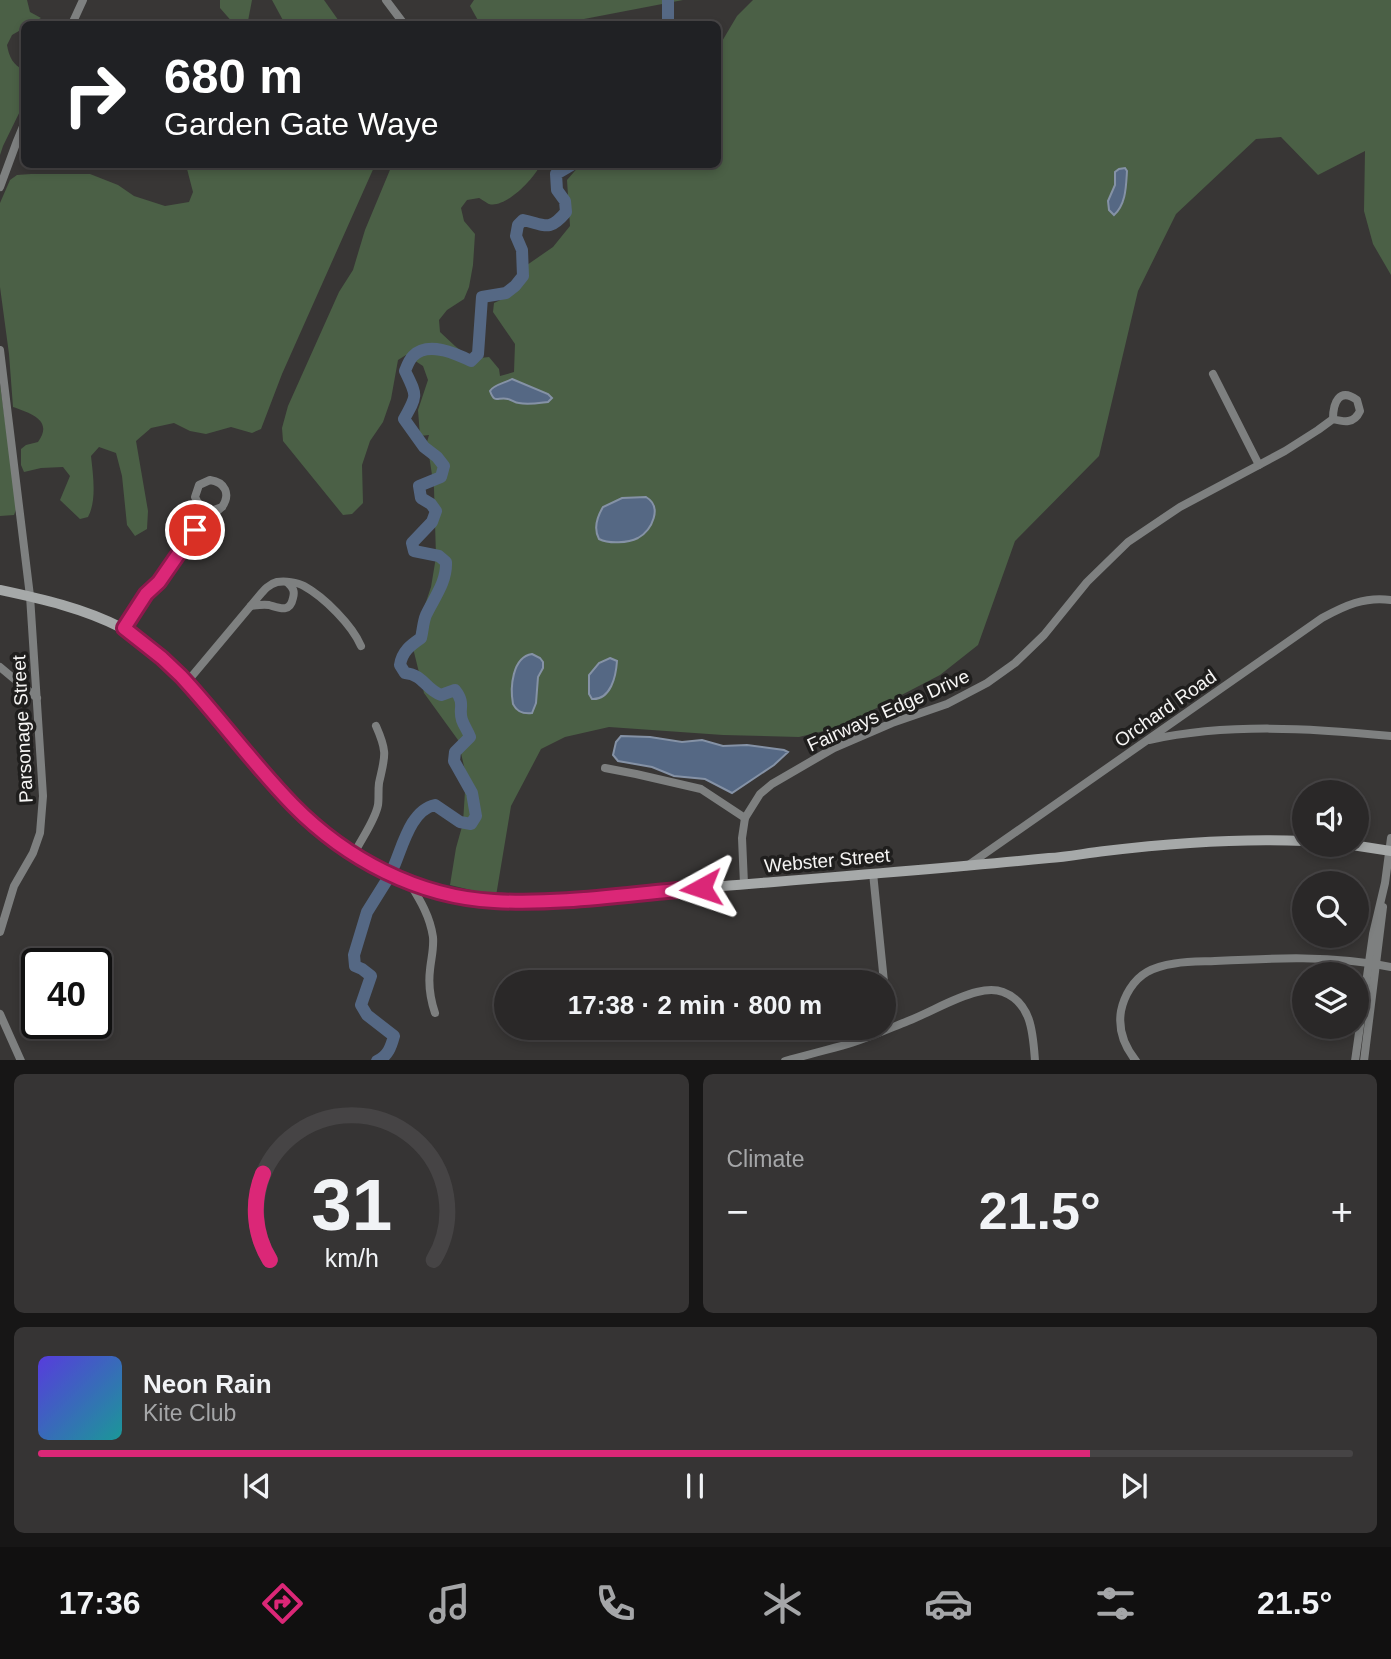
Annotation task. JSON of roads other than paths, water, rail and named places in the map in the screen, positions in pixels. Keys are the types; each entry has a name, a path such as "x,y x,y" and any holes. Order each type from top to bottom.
{"street":[{"path":"73,21 83,0"},
{"path":"386,0 402,21"},
{"path":"0,187 21,130"},
{"name":"Parsonage Street","path":"0,350 30,596 43,796 40,833 33,853 14,886 0,932"},
{"path":"1213,374 1259,464"},
{"name":"Fairways Edge Drive","path":"745,818 760,794 810,761 892,723 962,697 1001,674 1044,635 1087,582 1128,542 1180,506 1259,464 1333,419"},
{"path":"124,628 146,594 159,582 195,530 222,507 227,495 222,484 210,480 199,485 195,496 200,507 211,512 222,507"},
{"path":"187,682 250,607 275,583 303,586 348,624 361,646"},
{"path":"250,607 289,607 294,594 288,583"},
{"name":"Webster Street","path":"0,590 76,608 124,628 187,682 293,805 326,835 382,871 433,891 478,900 533,902 967,866 1205,841 1292,841"},
{"name":"Orchard Road","path":"967,866 1322,618 1362,601 1391,600"},
{"path":"0,667 37,698"},
{"path":"354,854 373,820 378,805 385,748 376,726"},
{"path":"1146,741 1165,736 1224,730 1310,730 1391,736"},
{"path":"605,768 701,789 745,818 742,838 744,884"},
{"path":"1364,1060 1373,934 1385,883 1391,838"},
{"path":"1369,847 1390,850"},
{"path":"873,873 883,970"},
{"path":"409,882 425,909 433,938 429,990 435,1013"},
{"path":"1136,1060 1122,1034 1121,1014 1129,990 1139,978 1154,969 1189,963 1259,959 1313,959 1373,963 1391,967"},
{"path":"1355,1060 1373,963"},
{"path":"896,1025 970,994 1000,991 1016,1000 1027,1014 1035,1060"},
{"path":"0,1014 21,1060"},
{"path":"785,1060 860,1040"}],"water":[{"path":"1125,168 1125,195 1114,215 1109,210 1108,201 1115,185 1115,172"},
{"path":"512,379 552,398 548,402 526,404 494,398 490,391"},
{"path":"646,497 654,506 655,512 648,530 634,540 624,542 599,539 596,523 603,507 622,498"},
{"path":"532,654 540,658 543,668 538,677 536,703 532,713 526,713 518,711 513,704 512,682 520,661"},
{"path":"610,658 617,661 611,686 604,696 592,699 589,694 589,675 599,663"},
{"path":"621,736 682,742 702,740 723,746 747,745 788,752 774,765 732,793 705,779 674,776 652,767 618,761 613,755 616,742"}],"waterway":[{"path":"668,0 668,21"},
{"path":"394,866 414,821 427,808 435,805 460,822 471,824 476,816 472,793 454,761 455,752 470,737 462,720 458,695 455,690 441,695 416,676 405,673 400,665 405,652 421,638 424,620 446,569 446,562 439,556 414,551 412,543 432,522 436,511 421,498 419,486 441,477 444,466 424,447 404,419 414,399 405,371 413,356 426,349 442,350 471,361 478,354 482,297 506,293 523,276 522,250 516,236 518,225 523,220 551,225 566,212 565,201 557,190 556,174 566,168"},
{"path":"379,1060 388,1051 394,1036 367,1015 361,1005 371,976 355,966 354,955 367,912 387,880"}]}
